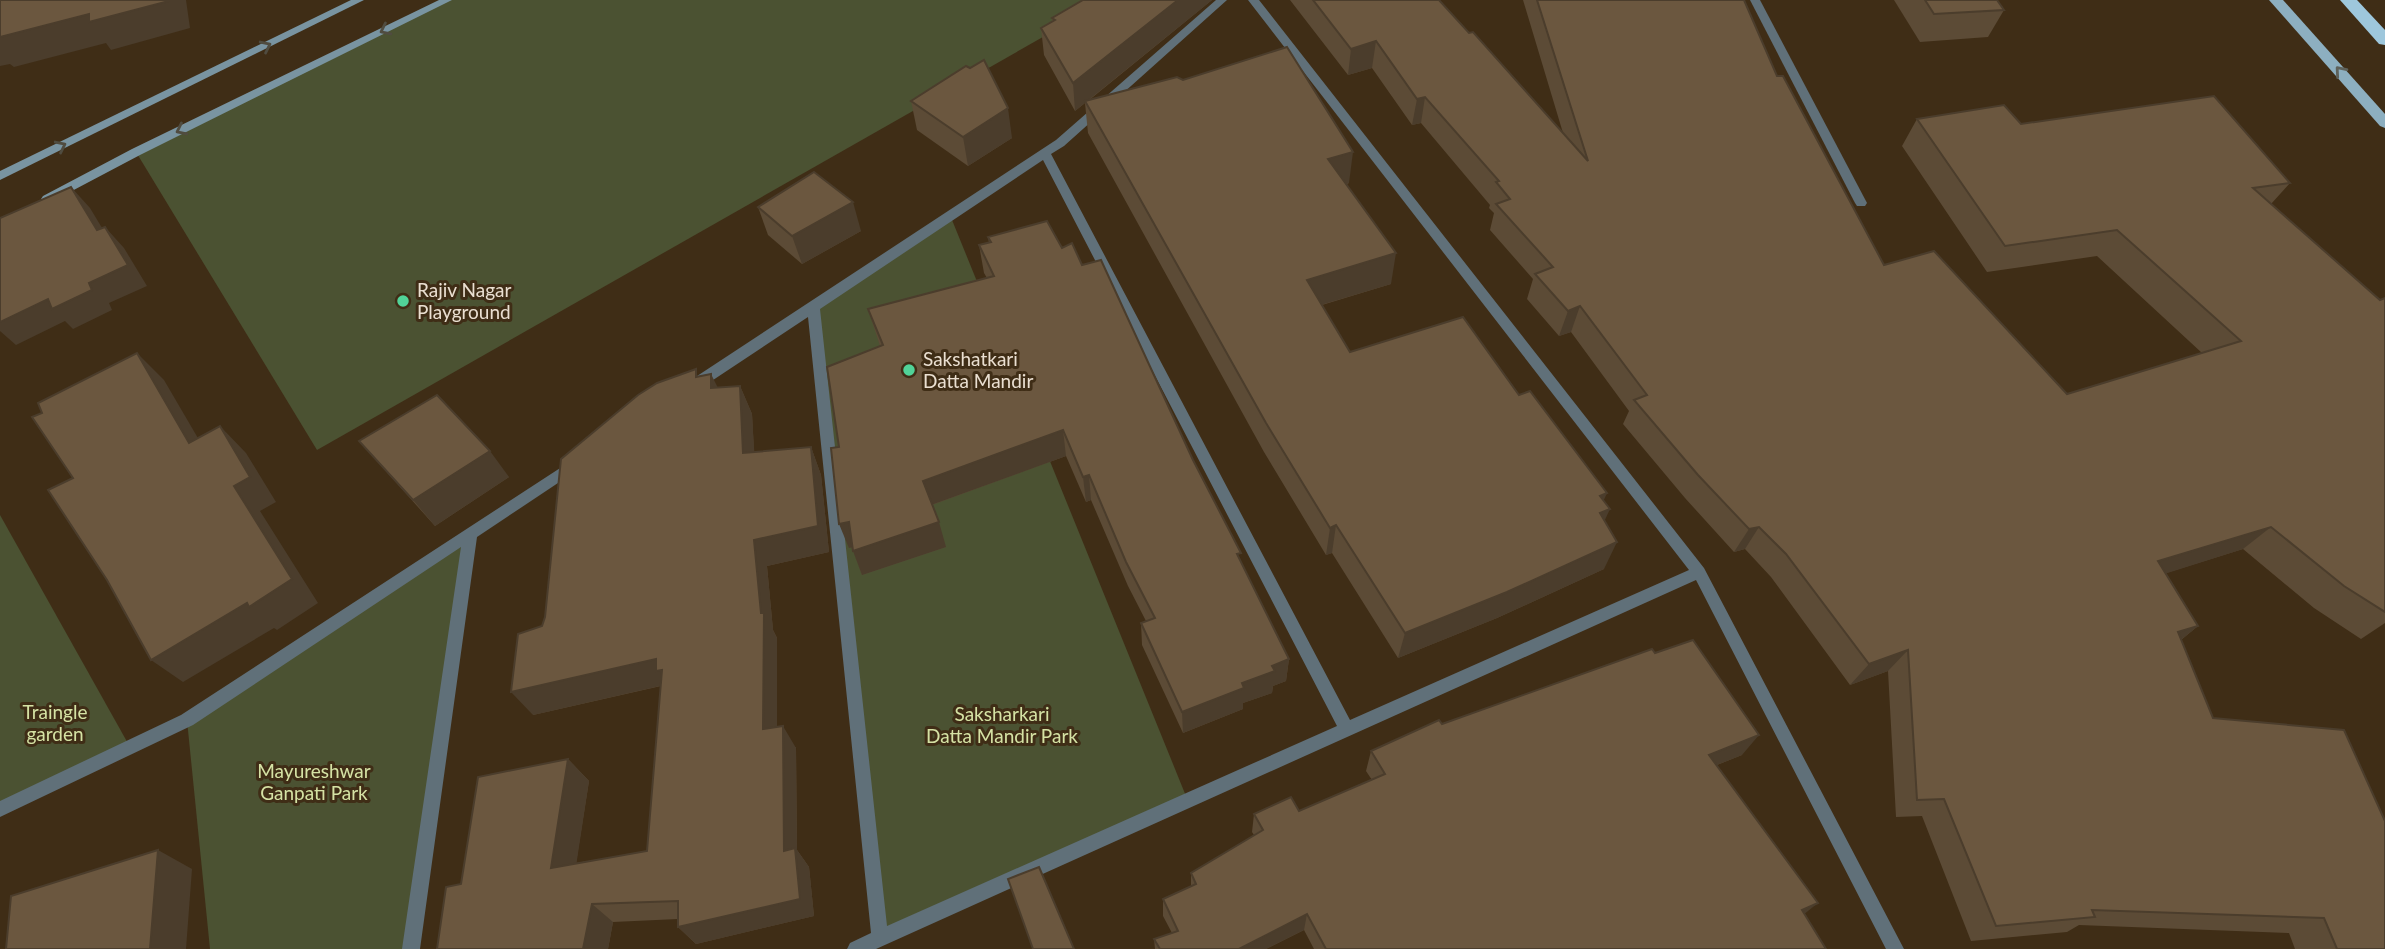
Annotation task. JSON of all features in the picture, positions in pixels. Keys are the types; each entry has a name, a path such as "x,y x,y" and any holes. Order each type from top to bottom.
{"highway":[{"path":"2348,0 2385,40"}],"main road":[{"path":"2276,0 2385,123"}],"street":[{"path":"0,176 359,0"},
{"path":"686,391 1045,153 1222,0"},
{"path":"1253,0 1699,572 1895,949"},
{"path":"1755,0 1861,203"},
{"path":"37,204 439,2"},
{"path":"1045,153 1346,730"},
{"path":"813,307 880,938"},
{"path":"0,809 187,719 585,458"},
{"path":"411,949 470,534"},
{"path":"856,949 1699,572"}],"green space":[{"name":"Rajiv Nagar Playground","path":"447,0 1108,0 317,450 136,152"},
{"name":"Saksharkari Datta Mandir Park","path":"950,215 1188,801 880,938 813,307"},
{"name":"Traingle garden","path":"0,515 130,747 0,809"},
{"name":"Mayureshwar Ganpati Park","path":"470,534 411,949 210,949 187,720"}],"building":[{"path":"0,0 169,1 89,22 89,14 0,37"},
{"path":"1083,0 1178,0 1073,83 1041,28 1055,20 1052,18"},
{"path":"1313,0 1439,0 1469,33 1473,32 1588,161 1537,0 1744,0 1777,76 1783,76 1884,265 1934,251 2067,394 2241,341 2117,230 2005,246 1917,119 2004,105 2021,124 2214,96 2290,183 2253,188 2380,300 2385,298 2385,612 2344,586 2271,527 2158,561 2198,626 2178,632 2213,718 2344,730 2385,821 2385,949 2337,949 2324,918 2092,910 2095,917 1996,926 1944,799 1917,800 1908,650 1869,664 1786,554 1759,527 1749,529 1698,475 1634,400 1647,395 1580,306 1568,311 1535,274 1553,267 1496,204 1510,199 1496,182 1499,181 1425,97 1417,99 1376,41 1351,49"},
{"path":"1925,0 1997,0 2004,10 1934,14"},
{"path":"1287,47 1353,152 1328,159 1396,253 1307,280 1350,352 1463,317 1519,395 1530,391 1607,493 1600,496 1610,509 1600,513 1617,542 1507,592 1405,633 1336,525 1330,528 1266,423 1085,101 1177,77 1183,80"},
{"path":"984,60 1008,108 963,137 911,101 966,66 970,68"},
{"path":"814,172 853,202 792,236 758,207"},
{"path":"71,187 97,230 105,227 128,265 89,283 92,290 52,309 48,299 0,322 0,218"},
{"path":"1047,221 1062,248 1072,243 1082,265 1101,260 1193,460 1241,553 1237,554 1289,659 1272,666 1275,671 1242,683 1244,688 1182,712 1141,623 1155,618 1126,562 1089,475 1083,477 1063,430 923,481 939,522 853,551 849,522 839,524 831,448 839,447 827,367 883,345 868,309 994,276 979,245 991,242 988,237"},
{"path":"137,353 189,443 220,426 250,477 234,486 292,579 249,607 247,603 151,660 107,580 48,490 73,478 32,417 42,413 38,403"},
{"path":"696,369 696,377 711,374 711,388 740,386 743,453 811,447 818,526 754,540 761,613 764,613 763,729 783,726 784,851 795,848 800,899 678,927 678,901 592,904 583,949 437,949 446,887 461,884 478,777 568,759 551,868 647,851 662,670 656,671 656,659 511,692 518,634 542,626 545,617 561,459 638,395 657,383"},
{"path":"437,395 490,451 413,500 359,441"},
{"path":"1693,640 1759,735 1709,755 1818,903 1802,910 1826,949 1326,949 1307,914 1239,949 1160,949 1154,939 1178,931 1163,899 1196,884 1191,873 1263,830 1254,814 1291,797 1299,811 1385,774 1371,751 1439,720 1442,724 1652,649 1655,653"},
{"path":"158,850 150,949 6,949 11,896"},
{"path":"1039,867 1074,949 1033,949 1008,879"}],"place":[{"name":"Rajiv Nagar Playground","path":"403,301"},
{"name":"Sakshatkari Datta Mandir","path":"909,370"}]}
